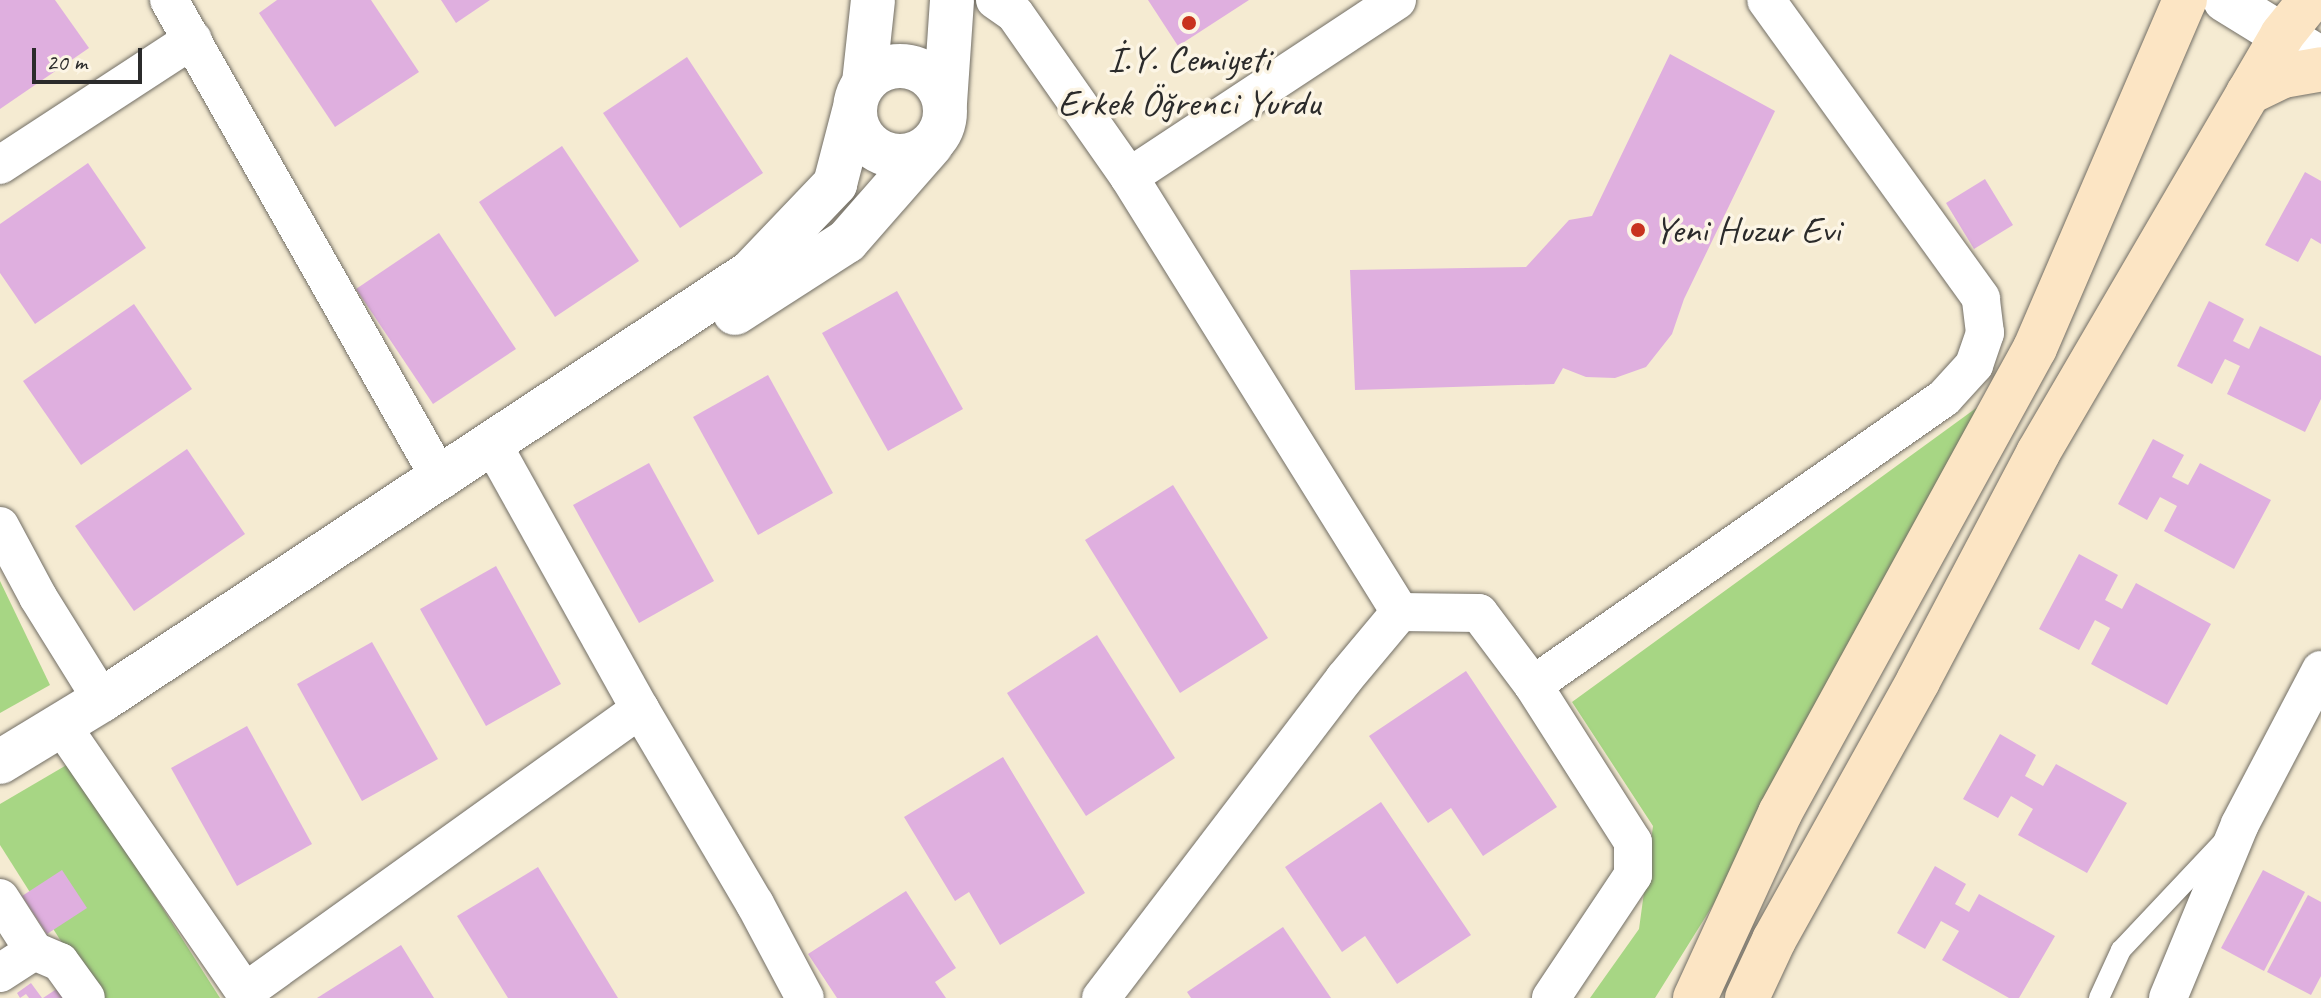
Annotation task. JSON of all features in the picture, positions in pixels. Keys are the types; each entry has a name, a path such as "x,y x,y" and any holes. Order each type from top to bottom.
{"main road":[{"path":"2167,44 2174,0"},
{"path":"1695,998 1780,813 2035,348 2185,0"},
{"path":"1747,998 1774,940 1918,681 2038,453 2282,35 2310,0"},
{"path":"2248,93 2283,76 2321,69"}],"street":[{"path":"0,762 62,726 441,480 751,272 835,184 859,97 873,0"},
{"path":"541,411 659,362 847,241 940,133 952,0"},
{"path":"995,0 1015,14 1129,177 1400,612"},
{"path":"1129,177 1397,0"},
{"path":"1533,685 1944,398 1974,365 1985,333 1981,298 1766,0"},
{"path":"2225,0 2321,59"},
{"path":"0,165 180,12 441,480"},
{"path":"859,97 889,67 918,69 931,77 945,103"},
{"path":"859,97 864,139 888,156 918,153 931,145"},
{"path":"493,445 640,709 755,904 805,998"},
{"path":"0,526 38,597 102,700"},
{"path":"1400,612 1479,613 1533,685 1633,842 1633,875 1551,998"},
{"path":"1101,998 1344,679 1400,612"},
{"path":"2168,998 2240,824 2321,670"},
{"path":"62,726 247,995 640,709"},
{"path":"0,898 34,951 60,962 86,998"},
{"path":"0,973 34,951"}],"lane":[{"path":"2099,998 2121,950 2240,824"}],"green space":[{"path":"1990,398 1756,836 1655,998 1590,998 1639,929 1653,826 1572,702"},
{"path":"0,581 50,685 0,713"},
{"path":"70,763 220,998 97,998 0,845 0,804"}],"building":[{"path":"0,0 55,0 89,48 0,109"},
{"path":"277,0 371,0 419,72 335,127 259,13"},
{"path":"441,0 490,0 456,23"},
{"name":"İ.Y. Cemiyeti Erkek Öğrenci Yurdu","path":"1148,0 1249,0 1178,46"},
{"name":"Yeni Huzur Evi","path":"1670,54 1775,111 1684,299 1672,334 1646,367 1615,378 1586,377 1563,368 1554,384 1355,390 1350,270 1526,267 1569,220 1592,216"},
{"path":"687,57 763,173 680,228 603,113"},
{"path":"562,146 639,261 555,317 479,202"},
{"path":"88,163 146,248 35,324 0,273 0,224"},
{"path":"2305,172 2321,181 2321,244 2311,238 2298,262 2265,245"},
{"path":"1985,179 2013,225 1974,249 1946,203"},
{"path":"439,233 516,349 433,404 356,289"},
{"path":"897,291 963,409 888,451 822,333"},
{"path":"2209,301 2244,319 2233,341 2249,349 2260,326 2321,356 2321,399 2305,432 2227,394 2240,366 2225,359 2212,384 2177,366"},
{"path":"134,304 192,389 81,465 23,381"},
{"path":"768,375 833,493 758,535 693,417"},
{"path":"2153,439 2184,455 2172,477 2188,485 2200,463 2271,500 2234,569 2164,531 2177,506 2160,497 2147,520 2118,504"},
{"path":"187,449 245,534 134,611 75,526"},
{"path":"649,463 714,581 639,623 573,505"},
{"path":"1173,485 1268,638 1180,693 1085,540"},
{"path":"2079,554 2118,575 2105,600 2122,609 2136,583 2211,624 2167,705 2091,664 2110,628 2095,620 2079,650 2039,629"},
{"path":"496,566 561,684 486,726 420,609"},
{"path":"1097,635 1175,758 1086,816 1007,693"},
{"path":"372,642 438,759 362,801 297,684"},
{"path":"1466,671 1557,807 1483,856 1451,808 1428,823 1369,736"},
{"path":"247,726 312,844 237,886 171,768"},
{"path":"2000,734 2036,755 2025,776 2043,786 2056,764 2127,803 2087,873 2018,835 2033,809 2011,796 1998,818 1963,799"},
{"path":"1003,757 1085,893 1000,945 969,892 955,901 904,817"},
{"path":"1381,802 1471,935 1397,984 1365,936 1342,952 1285,867"},
{"path":"1935,866 1966,884 1955,904 1969,912 1979,894 2055,936 2019,998 2009,998 1942,960 1959,931 1941,921 1925,949 1897,933"},
{"path":"538,867 618,998 508,998 457,916"},
{"path":"62,870 87,908 47,934 22,896"},
{"path":"2263,870 2305,892 2264,971 2221,948"},
{"path":"906,891 956,968 935,982 946,998 837,998 808,954"},
{"path":"2308,895 2321,902 2321,976 2311,995 2267,972"},
{"path":"1283,927 1331,998 1191,998 1187,992"},
{"path":"401,945 434,998 317,998"},
{"path":"31,983 42,998 29,998 26,994 20,998 17,993"},
{"path":"61,986 69,998 43,998"}],"place":[{"name":"İ.Y. Cemiyeti Erkek Öğrenci Yurdu","path":"1189,23"},
{"name":"Yeni Huzur Evi","path":"1638,230"}]}
